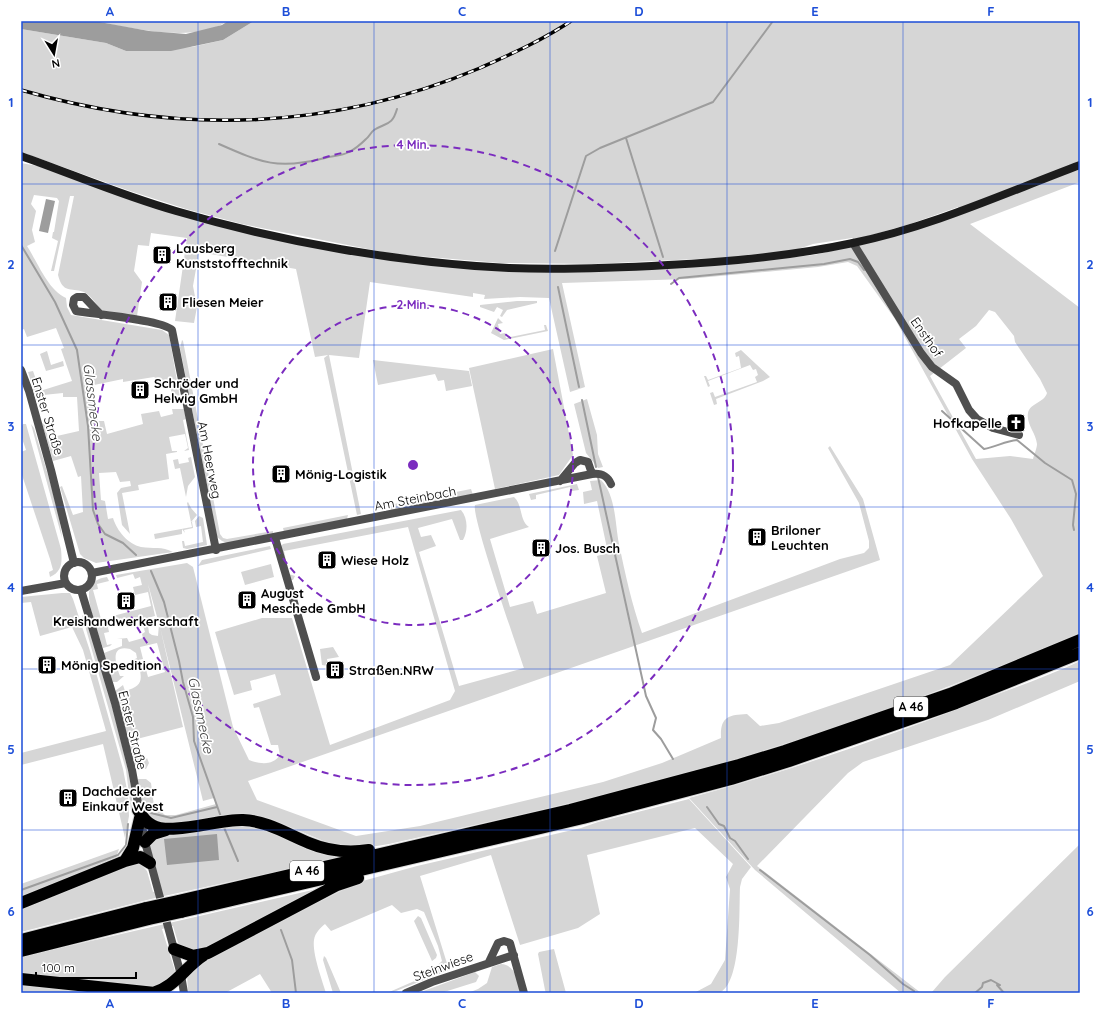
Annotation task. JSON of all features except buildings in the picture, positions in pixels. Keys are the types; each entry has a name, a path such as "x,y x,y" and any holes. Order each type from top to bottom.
{"highway":[{"name":"A 46","path":"735,772 785,751 950,694 1080,640"},
{"name":"A 46","path":"21,951 179,906 436,847 583,818 735,772 789,761 956,703 1080,653"},
{"path":"139,814 150,824 166,830"},
{"path":"125,861 133,848 139,814"},
{"path":"145,842 152,834 166,830 227,820 243,820 260,823 316,846 342,851 436,847"},
{"path":"21,979 154,993 165,989 194,962 208,953 337,885 436,847"},
{"path":"21,903 125,861 140,857 150,862"},
{"name":"A 46","path":"21,940 147,914"},
{"path":"174,949 193,956 208,953"}],"main road":[{"path":"21,156 153,204 220,223 383,256 430,262 538,268 641,266 748,259 853,243 941,218 1080,165"}],"street":[{"name":"Ensthof","path":"853,243 922,353 932,367 956,384 973,415 993,428 1019,435"},
{"name":"Am Heerweg","path":"101,315 163,325 172,330 216,550"},
{"name":"Enster Straße","path":"21,370 29,391 49,463 74,563"},
{"path":"559,481 575,463 580,460 588,462 592,474 601,474 609,480 611,484"},
{"name":"Am Steinbach","path":"92,573 216,550 592,474"},
{"path":"275,538 316,677"},
{"path":"74,563 85,564 92,573 92,582 89,586 81,590 70,588 66,583 65,571 74,563"},
{"path":"21,591 66,583"},
{"name":"Enster Straße","path":"81,590 115,703 132,770 145,842 181,975 184,993"},
{"name":"Steinwiese","path":"489,962 495,947 500,941 510,943 524,993"},
{"name":"Steinwiese","path":"406,993 489,962 514,955"}],"shaded area":[{"path":"21,21 94,21 149,31 186,34 222,25 228,21 254,21 223,40 171,51 126,51 106,43 21,29"},
{"path":"94,21 228,21 214,28 198,32 181,33 144,30"},
{"path":"254,21 1080,21 1080,182 970,224 1080,308 1080,633 932,693 832,729 730,761 607,794 389,844 364,848 338,847 271,819 246,814 162,825 144,815 137,781 138,779 146,779 151,783 154,806 165,815 176,815 216,804 214,798 203,801 160,627 183,727 137,739 137,755 143,763 147,758 149,763 146,769 135,765 115,691 123,685 125,691 140,683 141,676 139,666 135,666 136,664 144,662 148,677 165,672 157,643 140,647 143,659 135,661 133,660 137,658 136,653 130,649 123,648 119,650 117,652 116,661 120,676 124,676 117,682 113,682 104,653 122,646 122,639 117,639 127,638 129,642 143,638 142,634 145,632 142,622 148,625 149,633 158,636 159,624 148,584 155,616 108,627 109,632 104,633 107,645 112,644 103,648 89,601 90,588 93,583 102,578 107,577 109,581 97,584 98,589 93,590 101,619 106,618 107,623 114,621 113,616 151,606 148,592 135,595 133,587 142,585 140,577 135,579 133,574 117,578 116,575 187,563 193,567 233,727 249,760 266,763 274,761 280,755 278,745 271,745 259,707 254,708 253,704 281,695 275,674 250,681 252,690 234,695 215,632 262,618 292,618 330,745 450,700 455,691 408,527 284,551 288,571 281,546 283,544 461,510 466,521 466,533 463,540 460,540 452,519 418,528 421,537 431,535 436,546 419,552 459,686 524,668 487,556 480,532 475,505 514,497 517,500 524,520 529,527 490,539 510,607 533,601 537,614 606,593 597,556 608,553 597,501 584,504 583,492 592,490 590,481 601,480 610,494 626,578 642,633 840,559 864,553 869,548 869,541 859,503 828,448 830,446 863,499 880,560 248,781 257,800 356,836 420,826 603,782 662,763 721,738 721,731 724,721 730,716 747,714 760,726 779,723 950,665 1043,576 1011,519 972,459 895,319 857,266 848,262 818,267 687,279 562,283 585,387 570,392 549,298 520,297 484,299 485,295 473,293 473,297 370,282 359,358 329,355 361,514 357,515 324,358 328,355 315,357 296,269 199,252 193,286 197,307 194,323 175,321 187,238 151,233 149,246 138,245 134,271 142,282 137,316 102,311 87,293 68,289 62,285 58,275 74,196 70,196 54,271 51,271 58,241 52,238 59,201 57,198 34,195 31,204 36,211 32,230 35,242 27,246 49,283 66,298 67,307 71,315 162,330 169,335 180,398 177,400 173,398 170,387 154,377 123,382 123,379 94,385 97,421 104,421 107,434 143,424 141,414 159,411 161,417 173,414 172,409 184,409 186,419 183,420 189,450 184,451 188,448 185,434 169,437 172,451 177,452 166,454 169,479 138,485 139,490 122,493 130,534 122,525 117,493 121,488 131,486 130,481 120,482 116,472 99,473 101,500 105,501 108,519 113,518 117,528 127,540 141,547 161,548 173,552 96,563 84,558 80,554 60,487 62,486 73,515 83,512 81,476 78,477 71,456 53,461 42,423 45,425 48,438 79,431 77,397 63,397 63,393 43,395 43,407 39,408 28,372 33,371 40,391 72,381 61,349 64,348 56,328 27,337 24,329 21,330 21,163 38,166 248,233 467,268 715,265 814,255 858,245 960,215 958,207 910,224 854,240 852,238 813,244 792,251 738,257 593,264 500,263 393,254 242,224 186,209 130,191 21,152 21,29 106,43 126,51 192,47 223,40","holes":["989,310 995,312 1014,336 1015,342 1040,379 1047,393 1043,399 1031,407 1028,413 1028,421 1037,444 1033,459 1010,456 976,459 930,376 966,348 959,339 976,326"]},
{"path":"46,199 55,201 48,233 39,231"},
{"path":"517,301 537,301 537,303 507,310 502,317 500,316 503,310 497,307 494,312 480,307 480,305"},
{"path":"498,318 503,323 498,324 500,334 505,333 506,338 545,330 544,325 546,325 548,331 504,340 491,333"},
{"path":"182,340 220,534 223,538 227,539 273,531 273,533 227,543 217,537 180,348"},
{"path":"553,349 573,455 559,475 495,489 469,368"},
{"path":"741,350 770,377 716,399 717,404 714,405 710,393 713,392 715,397 757,382 755,377 758,375 756,369 753,370 750,365 708,381 710,386 708,387 704,376 706,376 708,380 741,368 739,356 736,357 735,353"},
{"path":"47,351 51,365 63,361 64,366 46,371 40,354"},
{"path":"373,360 469,371 472,386 446,391 444,380 438,381 435,374 378,385"},
{"path":"587,399 597,435 598,454 603,467 598,468 586,453 574,404"},
{"path":"23,424 26,424 61,549 61,565 57,572 50,577 49,572 53,570 50,559 21,472 21,452 26,450 21,434"},
{"path":"31,424 34,428 54,496 62,538"},
{"path":"191,457 195,477 188,486 186,497 180,468 175,469 173,460 178,459 179,464 189,462 188,458"},
{"path":"577,484 579,490 572,491 570,487 536,495 536,499 531,500 529,494"},
{"path":"471,489 473,495 390,511 389,505"},
{"path":"188,502 197,515 191,522 195,521 192,522 193,528 184,530 185,533 182,529 182,534 155,539 154,534 192,527 187,503"},
{"path":"348,515 347,519 284,532 283,528"},
{"path":"199,516 203,518 207,545 187,549 183,548 182,541 184,541 185,546 203,542 201,526 196,527 195,521"},
{"path":"270,546 271,549 198,566 202,560"},
{"path":"271,564 274,577 245,585 241,572"},
{"path":"289,574 295,576 293,580 291,580"},
{"path":"70,593 73,599 90,651 123,769 128,795 129,816 125,838 103,744 21,765 21,753 106,731 83,650 72,627 40,636 31,602 21,603 21,597"},
{"path":"82,615 87,623 93,640 114,715 129,776 133,810 131,810 126,770"},
{"path":"333,647 339,657 327,659 328,666 322,665 320,649"},
{"path":"1080,661 1080,681 988,720 863,762 848,773 757,866 921,993 901,993 755,870 689,798 798,766 869,742 1028,683"},
{"path":"689,799 751,867 742,879 740,887 738,945 732,976 726,987 719,993 694,993 711,984 725,960 730,889 726,877 733,864 695,828 587,855 600,914 578,928 520,945 491,855 420,876 449,970 391,993 387,993 435,972 433,967 442,961 438,946 424,912 417,909 401,913 392,905 331,931 325,924 315,935 314,952 326,993 272,993 260,974 225,993 188,993 187,974 191,968 264,929 359,882 417,866 581,828 598,822"},
{"path":"245,826 274,833 344,857 155,898 21,932 21,906 137,860 147,871 153,892 161,890 150,847 150,843 155,836 218,827"},
{"path":"217,834 219,860 167,865 164,839"},
{"path":"1080,844 1080,993 930,993 945,977"},
{"path":"119,849 115,861 21,899 21,884"},
{"path":"330,886 207,950 190,952 179,946 173,926 162,929 175,971 168,983 151,989 21,976 21,957"},
{"path":"418,916 421,918 437,955 432,961 414,921"},
{"path":"554,949 566,993 546,993 545,990 538,954 539,952"},
{"path":"324,956 341,993 333,993 323,960"},
{"path":"501,964 510,967 513,971 517,979 520,993 468,993 487,983 492,967"},
{"path":"475,972 479,976 476,982 441,993 418,993"},
{"path":"21,984 117,993 21,993"}],"waterway":[{"path":"555,251 586,156 600,148 713,102 773,21"},
{"path":"219,144 247,156 270,163 295,164 309,162 343,154 356,148 374,130 391,121 397,109"},
{"path":"626,138 663,257"},
{"name":"Glassmecke","path":"21,245 55,302 77,350 88,426 93,510 98,524 105,534 123,543 136,555"},
{"path":"671,284 679,278 824,264 850,259 858,262 864,270"},
{"path":"558,287 579,387"},
{"path":"582,400 596,467"},
{"path":"942,411 984,449 1017,440 1045,463 1072,480 1076,494 1073,525 1074,530"},
{"path":"598,477 646,696 656,718 653,730 661,739 673,759"},
{"name":"Glassmecke","path":"151,571 164,602 179,661 183,682 193,717 194,741 221,817"},
{"path":"151,813 171,818 217,807"},
{"path":"707,807 719,824 724,826 730,838 735,841 748,859"},
{"path":"21,890 118,855 126,845 128,824"},
{"name":"Glassmecke","path":"223,825 238,861"},
{"path":"760,870 870,955 903,984 914,991 914,993"},
{"name":"Glassmecke","path":"281,930 292,960 296,993"},
{"path":"975,993 982,987 983,983 991,980 1000,985 997,985 1004,993"}],"railway":[{"path":"21,90 79,105 137,114 195,119 253,120 310,115 367,104 424,89 480,68 538,41 571,21"}],"place":[{"name":"Lausberg Kunststofftechnik","path":"162,255"},
{"name":"Fliesen Meier","path":"168,302"},
{"name":"Schröder und Helwig GmbH","path":"140,390"},
{"name":"Hofkapelle","path":"1016,423"},
{"name":"Mönig-Logistik","path":"281,474"},
{"name":"Briloner Leuchten","path":"757,537"},
{"name":"Jos. Busch","path":"541,548"},
{"name":"Wiese Holz","path":"327,560"},
{"name":"August Meschede GmbH","path":"247,600"},
{"name":"Kreishandwerkerschaft","path":"126,601"},
{"name":"Mönig Spedition","path":"47,665"},
{"name":"Straßen.NRW","path":"335,670"},
{"name":"Dachdecker Einkauf West","path":"68,798"}]}
